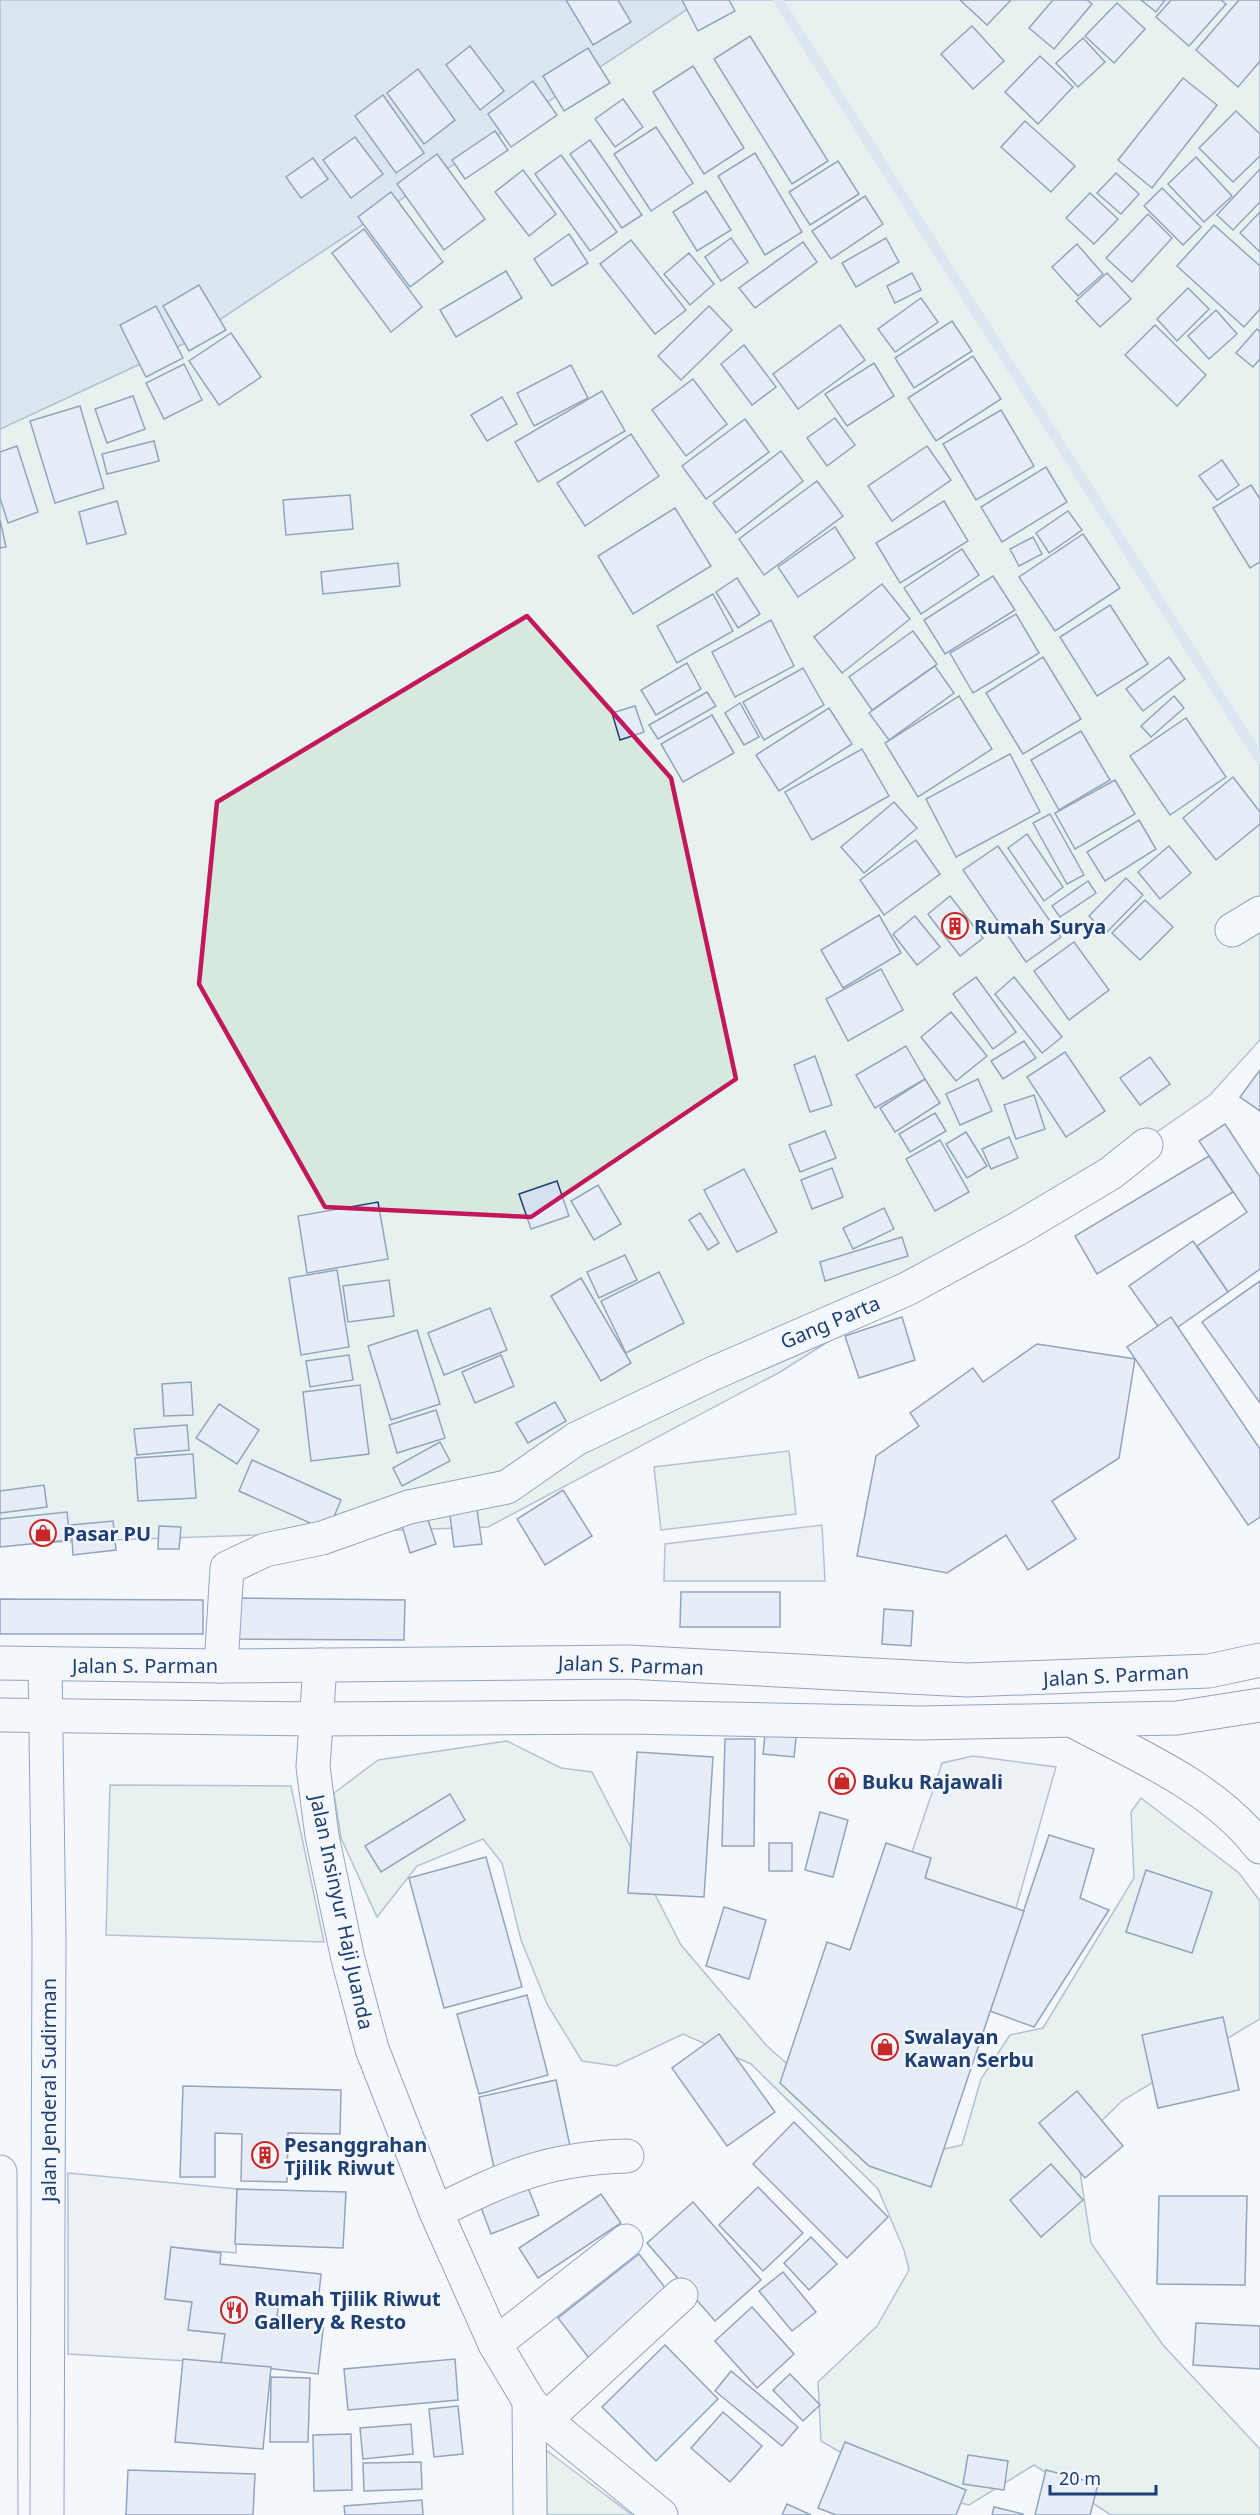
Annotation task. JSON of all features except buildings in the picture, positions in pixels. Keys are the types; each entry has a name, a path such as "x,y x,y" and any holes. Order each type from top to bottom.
{"main road":[{"path":"1232,930 1260,913"},
{"name":"Gang Parta","path":"221,1666 227,1568 265,1550 322,1538 409,1507 507,1487 576,1438 714,1373 908,1288 1091,1185 1146,1145"},
{"name":"Jalan S. Parman","path":"0,1663 221,1666 628,1662 967,1680 1209,1671 1260,1659"},
{"name":"Jalan Jenderal Sudirman","path":"45,1664 49,1940 47,2515"},
{"name":"Jalan Insinyur Haji Juanda","path":"320,1665 313,1767 322,1836 348,1959 372,2049 436,2212 495,2344 537,2410 661,2515"},
{"path":"0,1715 317,1719 650,1718 920,1723 1178,1719 1260,1706"},
{"path":"1069,1720 1166,1769 1213,1802 1260,1847"},
{"path":"436,2212 506,2178 546,2165 588,2157 627,2156"},
{"path":"0,2172 1,2515"},
{"path":"495,2344 626,2241"},
{"path":"1,2285 47,2285"},
{"path":"530,2515 537,2410 681,2295"}],"highlighted area":[{"path":"527,616 671,778 736,1079 531,1217 325,1207 199,984 217,802"}],"shaded area":[{"path":"701,0 1260,0 1260,1040 1210,1095 959,1270 907,1292 780,1372 488,1527 0,1544 0,429 183,344"},
{"path":"789,1451 796,1514 661,1530 654,1467"},
{"path":"822,1525 825,1581 664,1581 665,1544"},
{"path":"507,1741 561,1768 592,1772 681,1945 767,2046 895,2160 962,2145 981,2079 1010,2035 1043,2028 1134,1878 1131,1812 1141,1798 1239,1873 1260,1901 1260,2019 1123,2100 1076,2146 1091,2243 1163,2345 1260,2449 1260,2515 1111,2515 1034,2465 969,2505 902,2488 821,2441 818,2382 877,2326 909,2270 904,2250 878,2189 751,2064 683,2034 616,2066 582,2061 547,2004 521,1940 502,1863 483,1839 417,1866 377,1917 341,1838 334,1793 378,1760"},
{"path":"973,1756 1056,1767 1016,1908 925,1878 931,1858 912,1852 942,1763"},
{"path":"110,1785 291,1786 324,1942 106,1935"},
{"path":"68,2173 237,2189 236,2253 171,2247 165,2299 192,2302 189,2330 225,2334 221,2363 68,2354"},
{"path":"546,2450 632,2515 547,2515"}],"water":[{"path":"0,0 701,0 183,344 0,429"}],"waterway":[{"path":"778,0 1260,759"}],"place":[{"name":"Rumah Surya","path":"955,926"},
{"name":"Pasar PU","path":"43,1533"},
{"name":"Buku Rajawali","path":"842,1781"},
{"name":"Swalayan Kawan Serbu","path":"885,2047"},
{"name":"Pesanggrahan Tjilik Riwut","path":"265,2155"},
{"name":"Rumah Tjilik Riwut Gallery & Resto","path":"234,2310"}]}
